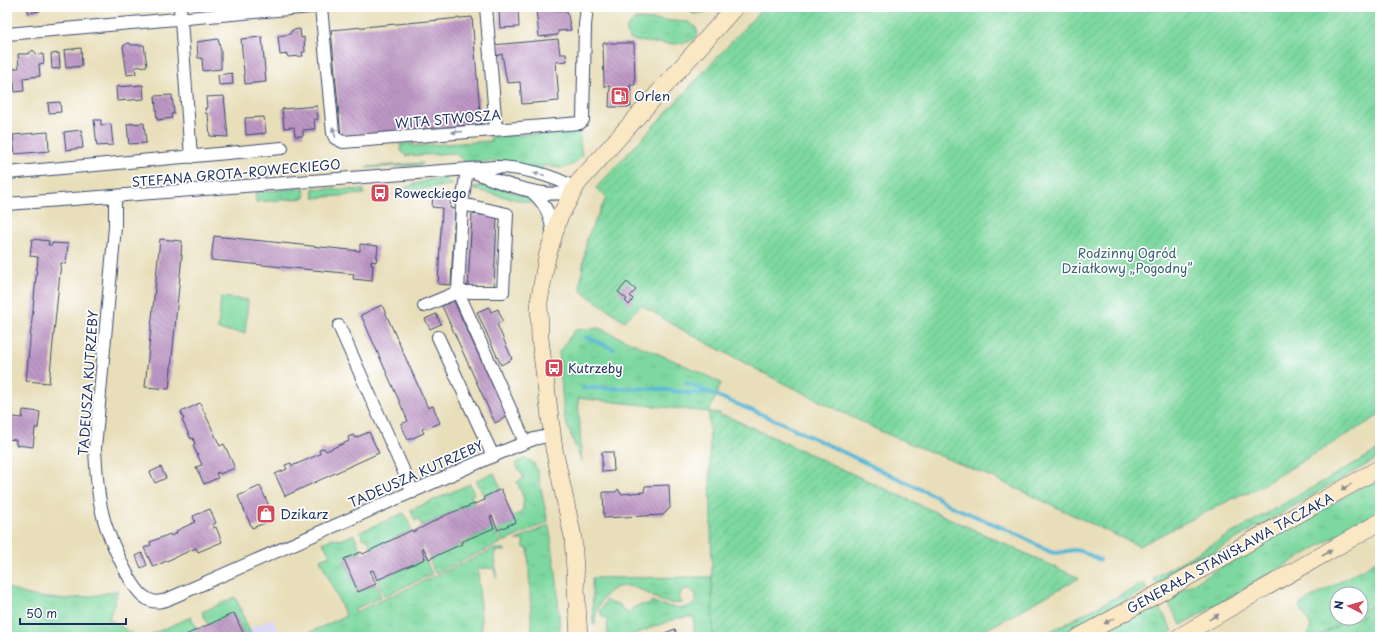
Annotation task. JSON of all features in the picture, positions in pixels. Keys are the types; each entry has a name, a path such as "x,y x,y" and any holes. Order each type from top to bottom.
{"street":[{"path":"7,34 180,12 311,7"},
{"name":"WITA STWOSZA","path":"321,7 333,133 339,142 580,123 582,120 587,7"},
{"path":"486,7 496,129"},
{"path":"580,637 573,537 552,435 539,313 542,281 551,241 561,214 575,188 586,173 729,9"},
{"name":"STEFANA GROTA-ROWECKIEGO","path":"180,12 191,157"},
{"name":"STEFANA GROTA-ROWECKIEGO","path":"7,173 282,148"},
{"name":"STEFANA GROTA-ROWECKIEGO","path":"7,204 115,197 490,167 510,168 557,179 575,188"},
{"path":"467,170 462,204 458,292 525,442"},
{"name":"STEFANA GROTA-ROWECKIEGO","path":"467,170 531,191 560,194 575,188"},
{"name":"STEFANA GROTA-ROWECKIEGO","path":"531,191 541,200 547,210 552,229 551,241"},
{"name":"TADEUSZA KUTRZEBY","path":"115,197 115,227 96,459 102,514 132,585 139,593 153,602 166,600 525,442 552,435"},
{"path":"424,306 458,292 502,292 507,214 462,204"},
{"path":"339,326 413,492"},
{"path":"438,337 493,456"},
{"name":"GENERAŁA STANISŁAWA TACZAKA","path":"1079,637 1156,596 1380,468"},
{"path":"1179,637 1380,522"}],"shaded area":[{"path":"273,618 280,635 283,634 284,637 252,637 249,629"}],"green space":[{"path":"653,7 706,7 705,12 693,14 688,8"},
{"name":"Rodzinny Ogród Działkowy „Pogodny”","path":"764,7 1380,7 1380,415 1249,493 1240,495 1139,546 994,478 882,432 779,381 686,332 641,305 625,321 582,292 580,286 587,238 606,198 596,188"},
{"path":"635,19 689,22 696,28 698,34 694,39 679,44 636,41 629,38 626,28"},
{"path":"579,130 582,156 573,164 564,168 543,165 541,171 500,161 465,162 455,153 406,156 401,151 400,144 413,143 414,146 491,141 491,134 495,137"},
{"path":"423,163 422,165 365,168 365,167"},
{"path":"444,178 452,185 407,191 406,187 429,180"},
{"path":"478,186 507,190 529,198 533,201 530,203 472,189"},
{"path":"304,188 305,198 256,202 255,192"},
{"path":"313,188 364,190 364,194 314,198"},
{"path":"221,297 248,300 245,333 218,330"},
{"path":"599,328 691,368 721,383 709,412 578,398 582,463 564,417 559,352 575,330"},
{"path":"709,412 720,413 720,416 726,416 766,434 1079,578 973,637 713,637"},
{"path":"1380,449 1380,457 1157,584 1153,578"},
{"path":"524,459 532,462 537,470 548,522 503,542 498,530 513,516 522,512 524,499 517,482 524,478 515,463"},
{"path":"494,473 501,489 484,497 476,480"},
{"path":"1380,476 1380,511 1181,625 1166,599"},
{"path":"470,484 474,494 471,495 474,503 422,526 419,519 415,521 411,510"},
{"path":"404,513 412,530 372,549 367,538 363,539 360,532"},
{"path":"549,525 557,581 560,637 532,637 528,548 524,548 523,540 516,540"},
{"path":"494,528 501,543 435,573 429,559"},
{"path":"354,534 361,552 344,560 358,592 376,584 381,597 355,609 356,612 494,549 505,549 505,551 495,551 496,578 494,568 478,569 482,637 299,637 346,616 320,559 330,555 323,543 333,538 341,540"},
{"path":"425,559 432,574 384,596 377,580"},
{"path":"1380,559 1380,601 1369,607 1369,586 1332,586"},
{"path":"712,577 713,637 694,637 694,617 677,618 627,637 608,637 607,618 602,617 600,612 606,600 611,604 615,603 621,606 623,611 629,613 634,607 649,605 652,601 679,608 692,605 696,601 696,594 689,589 682,590 679,597 682,603 674,603 661,601 639,589 632,587 624,586 617,588 610,591 605,596 598,610 595,625 593,625 592,578"},
{"path":"1144,583 1147,589 1056,637 1039,637"},
{"path":"7,587 34,596 62,599 90,596 118,590 109,619 137,637 7,637"},
{"path":"1329,588 1329,626 1337,626 1317,637 1307,637 1311,627 1299,605"},
{"path":"235,597 252,637 245,637 234,613 208,625 202,612"},
{"path":"1380,601 1380,637 1317,637 1337,626 1369,626 1369,607"},
{"path":"1157,603 1173,631 1162,637 1092,637"},
{"path":"191,617 197,630 181,637 154,637 152,634"}],"building":[{"path":"28,7 39,7 40,11 28,13"},
{"path":"536,9 567,11 571,30 558,31 558,35 539,37"},
{"path":"518,10 519,27 500,28 499,11"},
{"path":"472,17 481,124 341,136 331,30"},
{"path":"300,29 301,38 304,37 305,52 302,52 303,56 288,57 287,54 280,55 278,36 290,34 292,30"},
{"path":"262,37 266,82 245,84 241,39"},
{"path":"218,39 221,51 221,69 203,71 202,58 198,58 197,42"},
{"path":"558,39 560,54 566,54 567,61 556,62 559,101 522,104 520,82 507,83 502,54 496,56 493,45"},
{"path":"128,43 133,45 144,45 147,66 135,67 136,74 127,75 123,46"},
{"path":"603,43 634,43 635,85 630,85 631,107 609,107 610,86 604,86"},
{"path":"81,48 82,66 66,68 64,50"},
{"path":"33,50 38,55 43,54 44,63 39,64 40,76 23,78 24,91 15,92 14,81 9,82 8,69 19,68 18,54 28,54"},
{"path":"59,53 60,68 52,69 51,54"},
{"path":"232,73 233,84 219,85 218,75"},
{"path":"143,85 144,99 117,101 116,87"},
{"path":"172,95 174,114 171,114 172,118 157,120 155,96"},
{"path":"224,96 228,137 210,136 208,114 206,114 205,108 207,108 206,97"},
{"path":"60,102 61,112 49,113 48,103"},
{"path":"317,106 318,119 314,120 315,129 303,130 303,136 295,136 294,127 284,128 282,109"},
{"path":"264,117 266,133 246,135 245,118"},
{"path":"94,120 101,120 101,125 111,124 113,145 97,146"},
{"path":"144,123 146,143 129,144 127,124"},
{"path":"81,130 83,148 66,150 64,132"},
{"path":"48,132 49,151 15,154 13,135"},
{"path":"433,195 451,196 450,208 455,209 451,285 438,284 442,208 432,207"},
{"path":"472,214 497,217 494,287 468,286"},
{"path":"214,236 360,251 360,244 378,246 376,262 371,261 371,265 373,265 372,281 353,279 354,274 211,260"},
{"path":"32,239 49,241 48,245 52,245 52,243 68,244 66,264 61,263 49,383 26,381 38,257 30,256"},
{"path":"160,239 182,241 182,255 169,389 145,387"},
{"path":"627,282 636,290 630,296 633,299 629,305 625,301 627,299 618,292"},
{"path":"454,301 507,417 495,423 442,306"},
{"path":"382,305 428,408 433,406 440,423 426,429 425,427 422,429 424,433 408,440 401,424 408,421 361,315"},
{"path":"489,307 491,312 498,309 503,321 497,324 512,359 501,365 477,312"},
{"path":"436,314 441,324 430,329 425,319"},
{"path":"200,403 220,446 224,444 235,468 220,474 219,472 216,473 218,478 204,484 196,467 202,465 193,445 195,444 193,438 191,439 182,420 184,419 181,412"},
{"path":"23,410 40,412 38,428 35,428 33,447 16,445 16,440 7,439 7,416 22,418"},
{"path":"369,432 379,453 285,496 275,474 287,469 285,465 291,463 292,466 320,454 319,450 324,448 326,451 349,441 348,437 353,435 355,438"},
{"path":"602,452 613,452 614,471 602,472"},
{"path":"161,467 166,478 155,483 150,472"},
{"path":"669,485 670,508 663,515 604,518 603,492 616,492 618,489 621,494 644,492 645,486"},
{"path":"260,486 275,519 252,528 238,496"},
{"path":"501,489 516,522 498,530 492,516 490,517 494,528 461,542 462,544 429,559 423,547 425,559 377,580 373,570 370,571 376,584 358,592 344,559 361,552 363,554 412,530 413,532 448,514 485,500 484,497"},
{"path":"210,509 216,523 212,525 213,528 216,527 222,542 198,552 196,548 153,567 144,548 151,545 150,542 170,534 171,536 177,533 176,531 195,522 193,516"},
{"path":"142,553 147,565 141,568 136,556"},
{"path":"234,613 245,637 181,637 221,619"},
{"path":"675,629 678,637 655,637"}],"waterway":[{"path":"586,337 614,349"},
{"path":"686,383 780,422 935,496 949,505 1017,534 1050,552 1057,553 1073,550 1081,551 1100,560"},
{"path":"583,388 656,389 700,394 705,392"}],"place":[{"name":"Orlen","path":"620,96"},
{"name":"Roweckiego","path":"380,193"},
{"name":"Kutrzeby","path":"554,368"},
{"name":"Dzikarz","path":"266,514"}]}
